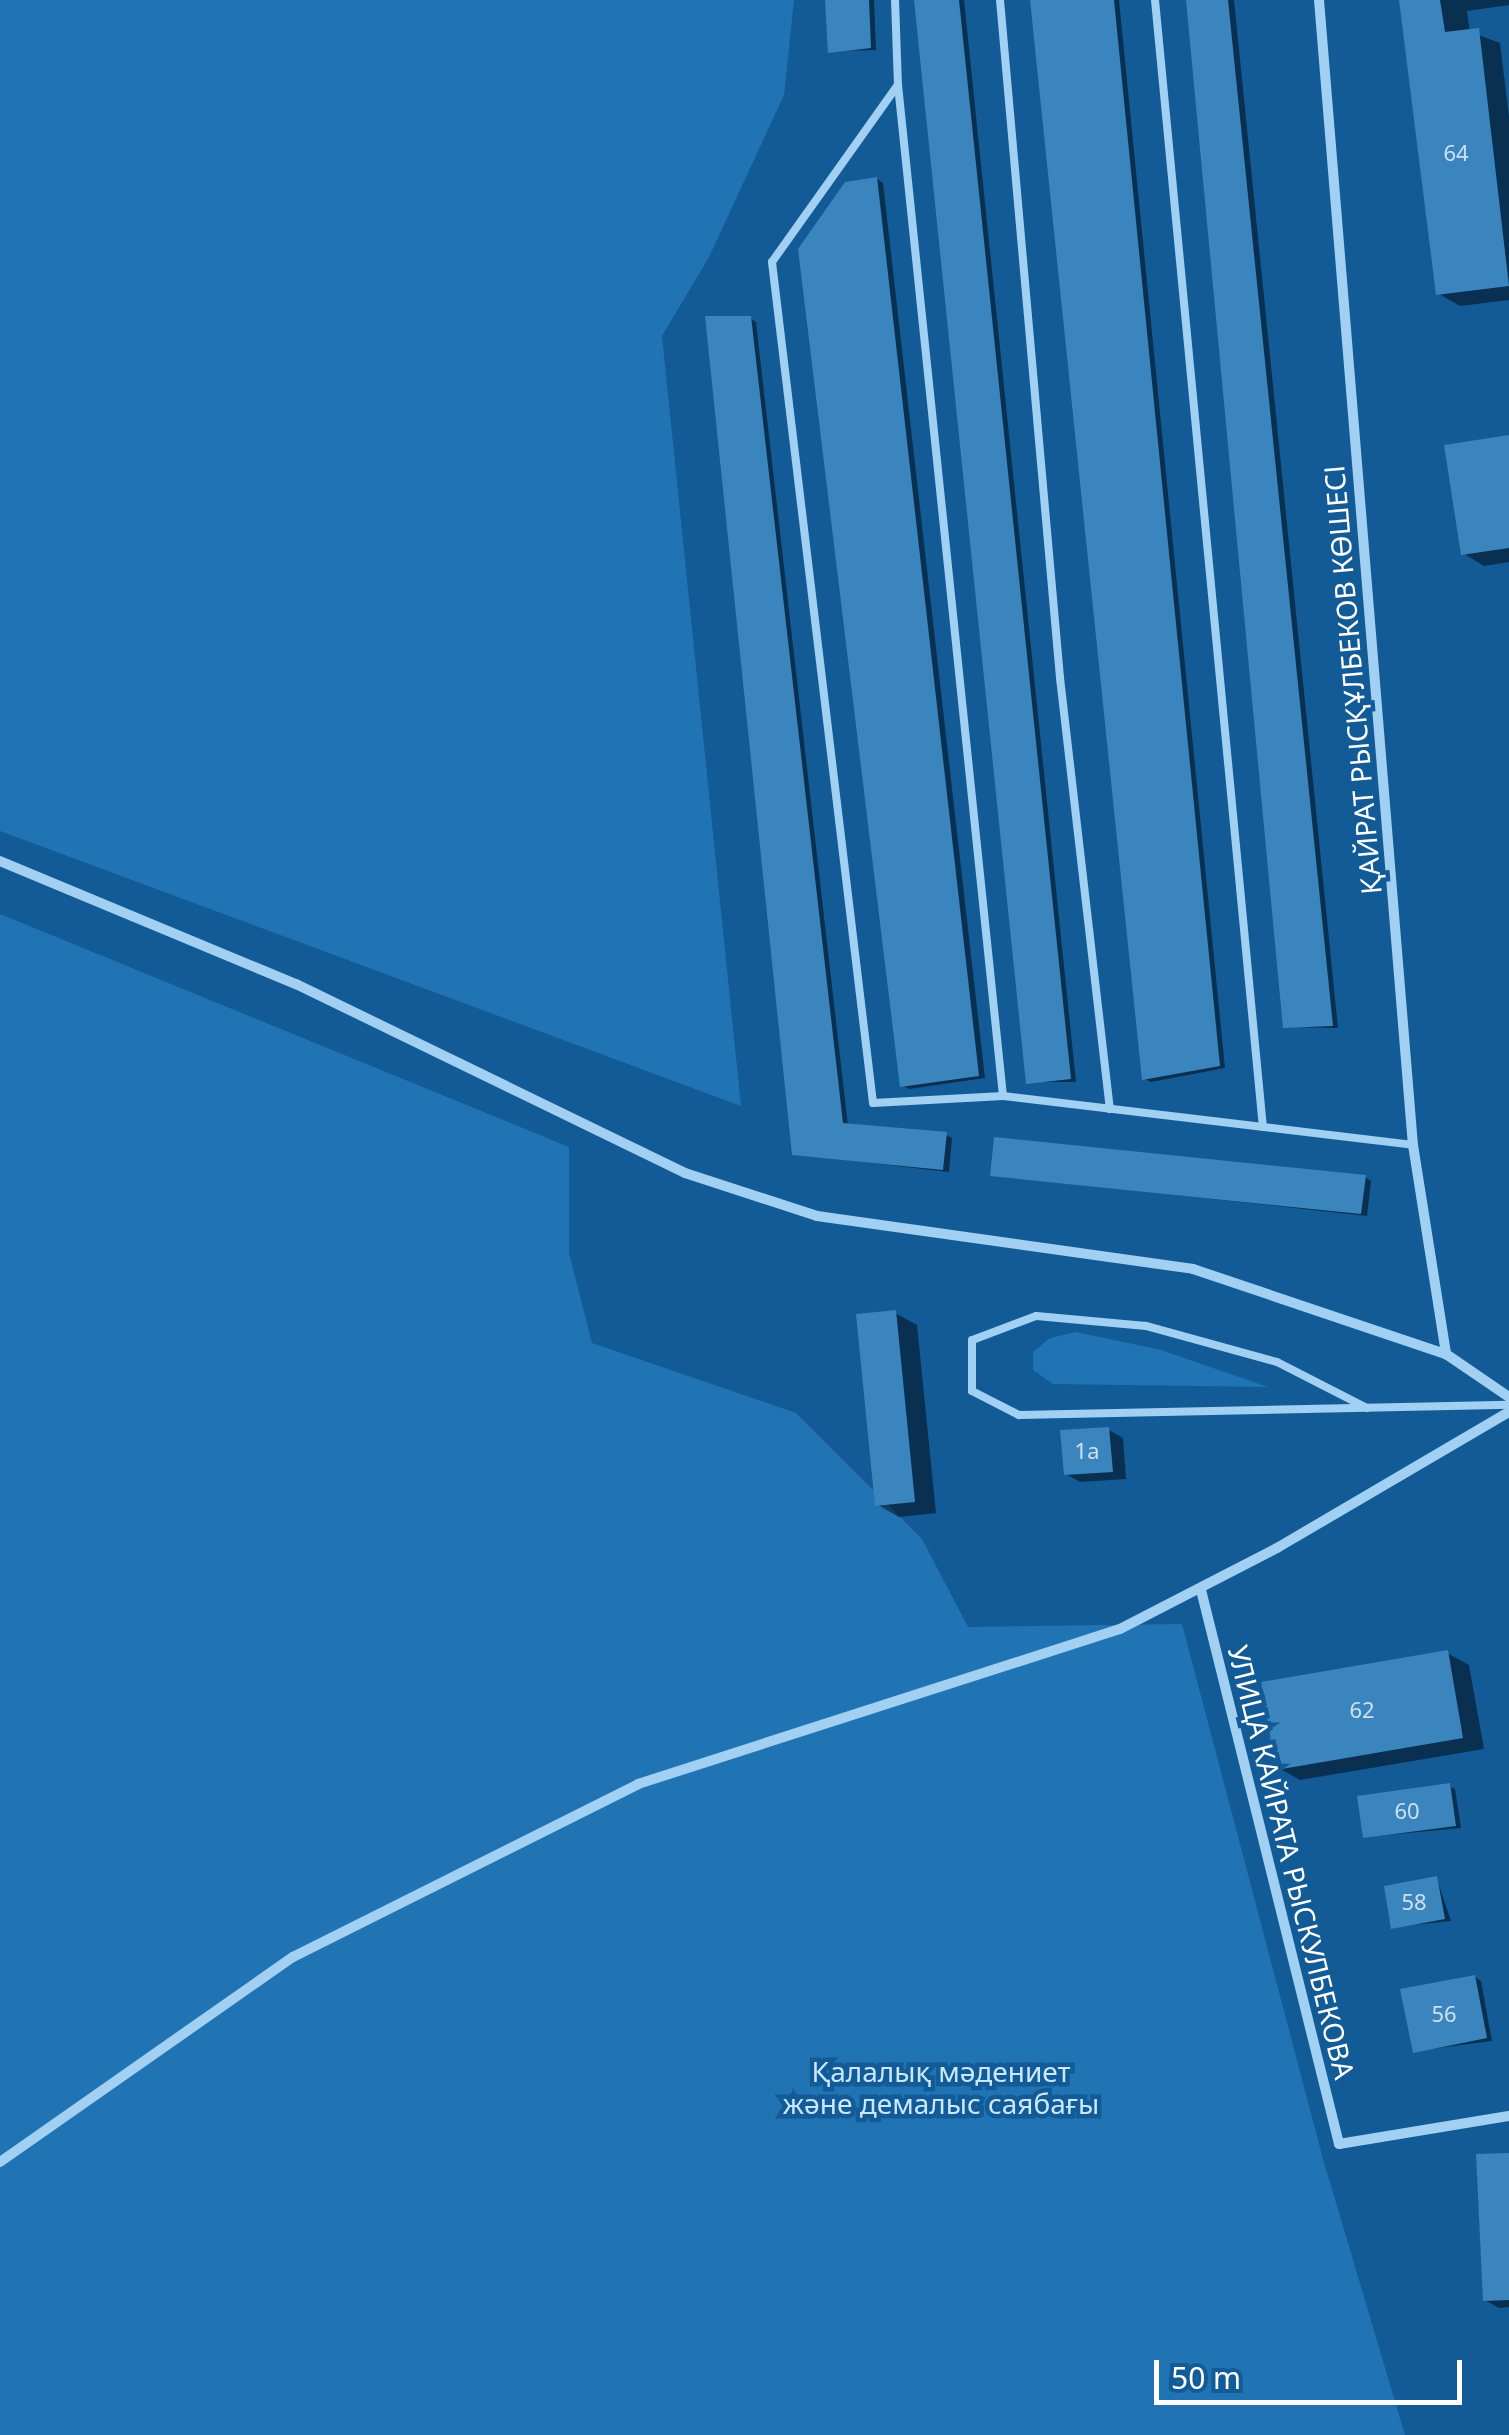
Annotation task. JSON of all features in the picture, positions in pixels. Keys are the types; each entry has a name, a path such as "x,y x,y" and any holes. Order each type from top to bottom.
{"street":[{"name":"ҚАЙРАТ РЫСҚҰЛБЕКОВ КӨШЕСІ","path":"1319,0 1413,1145 1446,1354"},
{"path":"0,861 296,984 685,1173 817,1216 1194,1269 1446,1354 1509,1397"},
{"path":"0,2162 293,1957 638,1784 1120,1629 1201,1590 1509,1409"},
{"name":"УЛИЦА КАЙРАТА РЫСКУЛБЕКОВА","path":"1201,1590 1339,2144 1509,2116"}],"lane":[{"path":"895,0 898,85 1003,1096"},
{"path":"1000,0 1060,678 1110,1109"},
{"path":"1155,0 1263,1127"},
{"path":"898,85 772,262 874,1102 1003,1096 1413,1145"},
{"path":"1367,1408 1277,1362 1146,1326 1036,1316 972,1340 972,1391 1019,1416 1367,1408 1509,1409"}],"green space":[{"path":"0,0 794,0 784,95 709,257 662,336 741,1106 0,831"},
{"name":"Қалалық мәдениет және демалыс саябағы","path":"0,914 569,1147 569,1253 592,1343 796,1413 922,1539 968,1627 1182,1624 1323,2159 1405,2435 0,2435"},
{"path":"1076,1332 1161,1350 1268,1387 1053,1384 1033,1370 1033,1352 1050,1338"}],"building":[{"path":"825,0 869,0 871,48 828,53"},
{"path":"914,0 959,0 1071,1079 1026,1084"},
{"path":"1030,0 1114,0 1220,1066 1142,1080"},
{"path":"1186,0 1228,0 1333,1026 1283,1028"},
{"path":"1399,0 1440,0 1445,32 1479,28 1509,286 1436,295"},
{"path":"877,177 979,1076 900,1087 798,249 845,182"},
{"path":"705,316 751,316 843,1123 947,1132 943,1170 792,1155"},
{"path":"1509,435 1509,548 1461,555 1444,445"},
{"path":"994,1137 1366,1175 1361,1214 990,1176"},
{"path":"896,1310 915,1502 875,1506 856,1314"},
{"path":"1109,1427 1113,1472 1064,1475 1060,1430"},
{"path":"1448,1650 1463,1738 1276,1770 1261,1682"},
{"path":"1450,1783 1456,1826 1363,1838 1357,1796"},
{"path":"1437,1876 1445,1919 1391,1929 1384,1886"},
{"path":"1475,1975 1487,2038 1413,2053 1400,1989"},
{"path":"1509,2153 1509,2300 1483,2301 1476,2154"}]}
